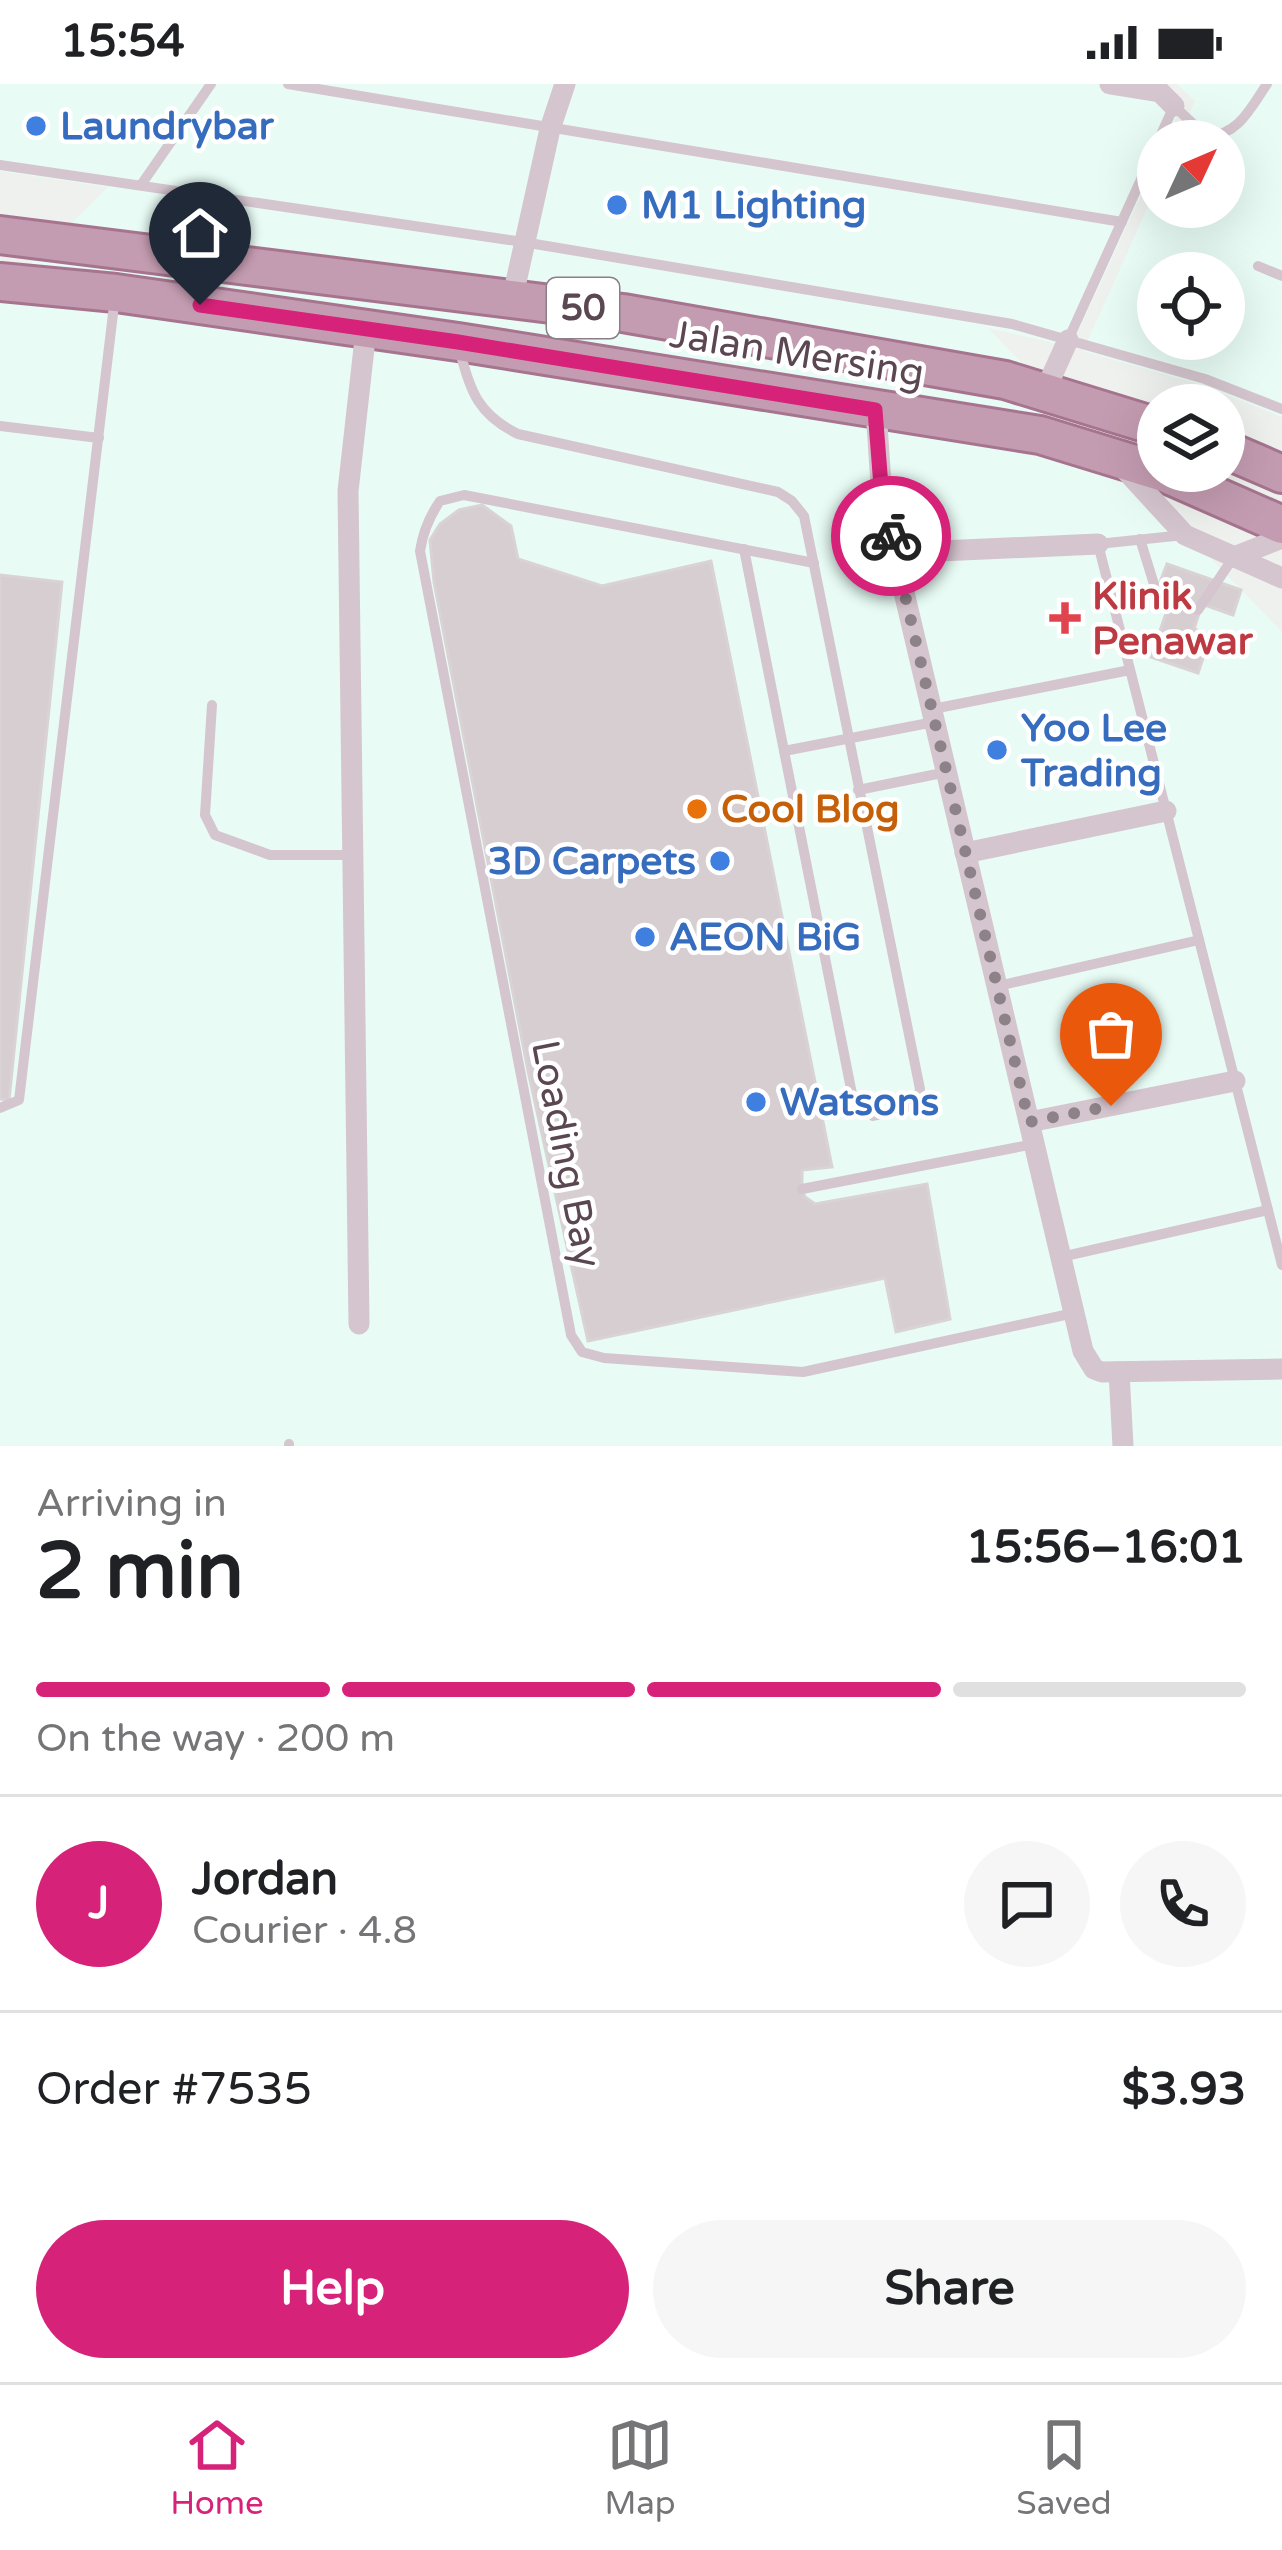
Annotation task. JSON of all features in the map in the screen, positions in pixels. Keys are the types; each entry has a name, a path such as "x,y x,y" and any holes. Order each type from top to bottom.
{"highway":[{"name":"Jalan Mersing","path":"0,236 623,313 1046,391 1137,420"},
{"name":"Jalan Mersing","path":"0,282 116,293 458,342 1040,435 1164,473 1282,525"},
{"path":"1245,453 1282,463"},
{"path":"1245,457 1282,474"}],"street":[{"path":"512,300 550,129 565,84"},
{"path":"1110,84 1160,92 1174,106"},
{"path":"359,1324 348,491 366,330"},
{"path":"1046,391 1068,340"},
{"path":"875,410 882,499 1083,1351 1094,1369 1119,1372 1282,1369"},
{"path":"1113,456 1185,535 1282,578"},
{"path":"1234,557 1282,538"},
{"path":"895,553 1098,544"},
{"path":"965,853 1166,812"},
{"path":"1031,1133 1235,1081"},
{"path":"1119,1372 1123,1446"}],"lane":[{"path":"141,185 212,84"},
{"path":"288,84 1122,222"},
{"path":"1168,120 1174,106 1207,137 1224,135 1238,127 1267,84"},
{"path":"0,165 523,242 1012,324 1205,379 1282,409"},
{"path":"1068,340 1137,188"},
{"path":"1258,266 1282,276"},
{"path":"0,1108 20,1100 116,293"},
{"path":"458,342 470,390 494,422 518,434 778,492 804,516 814,563 847,739 920,1089 918,1099 908,1108 873,1116 854,1104 744,549 814,563"},
{"path":"0,425 99,438"},
{"name":"Loading Bay","path":"744,549 464,495 440,501 428,518 419,551 571,1335 582,1352 604,1358 803,1372 1074,1313"},
{"path":"1185,535 1098,544 1282,1265"},
{"path":"1140,539 1157,594 1198,610 1234,557"},
{"path":"784,751 1130,670"},
{"path":"212,704 205,815 214,835 269,855 354,855"},
{"path":"858,790 946,772"},
{"path":"997,986 1199,940"},
{"path":"802,1189 1031,1133"},
{"path":"1061,1257 1268,1210"}],"shaded area":[{"path":"0,84 1164,84 1184,101 1175,120 1137,120 1137,204 1071,347 988,328 1137,482 1137,492 1147,492 1282,632 1282,1446 0,1446 0,294 108,187 0,171"},
{"path":"1177,84 1282,84 1282,417 1245,402 1245,384 1198,384 1083,351 1138,228 1245,228 1245,120 1186,120 1195,101"}],"building":[{"name":"AEON BiG","path":"482,505 511,526 518,559 602,586 711,561 832,1167 802,1170 802,1189 815,1204 927,1184 950,1319 896,1332 885,1278 588,1341 528,1071 434,582 430,540 440,524 459,510"},
{"path":"1167,564 1241,590 1233,615 1202,604 1194,629 1211,635 1198,673 1151,657 1172,596 1157,590"},
{"path":"0,575 62,582 9,1100 0,1099"}],"way so far":[{"path":"891,536 1029,1122 1111,1106"}],"place":[{"name":"Laundrybar","path":"36,126"},
{"name":"M1 Lighting","path":"617,205"},
{"name":"Klinik Penawar","path":"1065,618"},
{"name":"Yoo Lee Trading","path":"997,750"},
{"name":"Cool Blog","path":"697,809"},
{"name":"3D Carpets","path":"720,861"},
{"name":"AEON BiG","path":"645,937"},
{"name":"Watsons","path":"756,1102"}],"route":[{"path":"200,305 875,410 882,499 891,536"}]}
